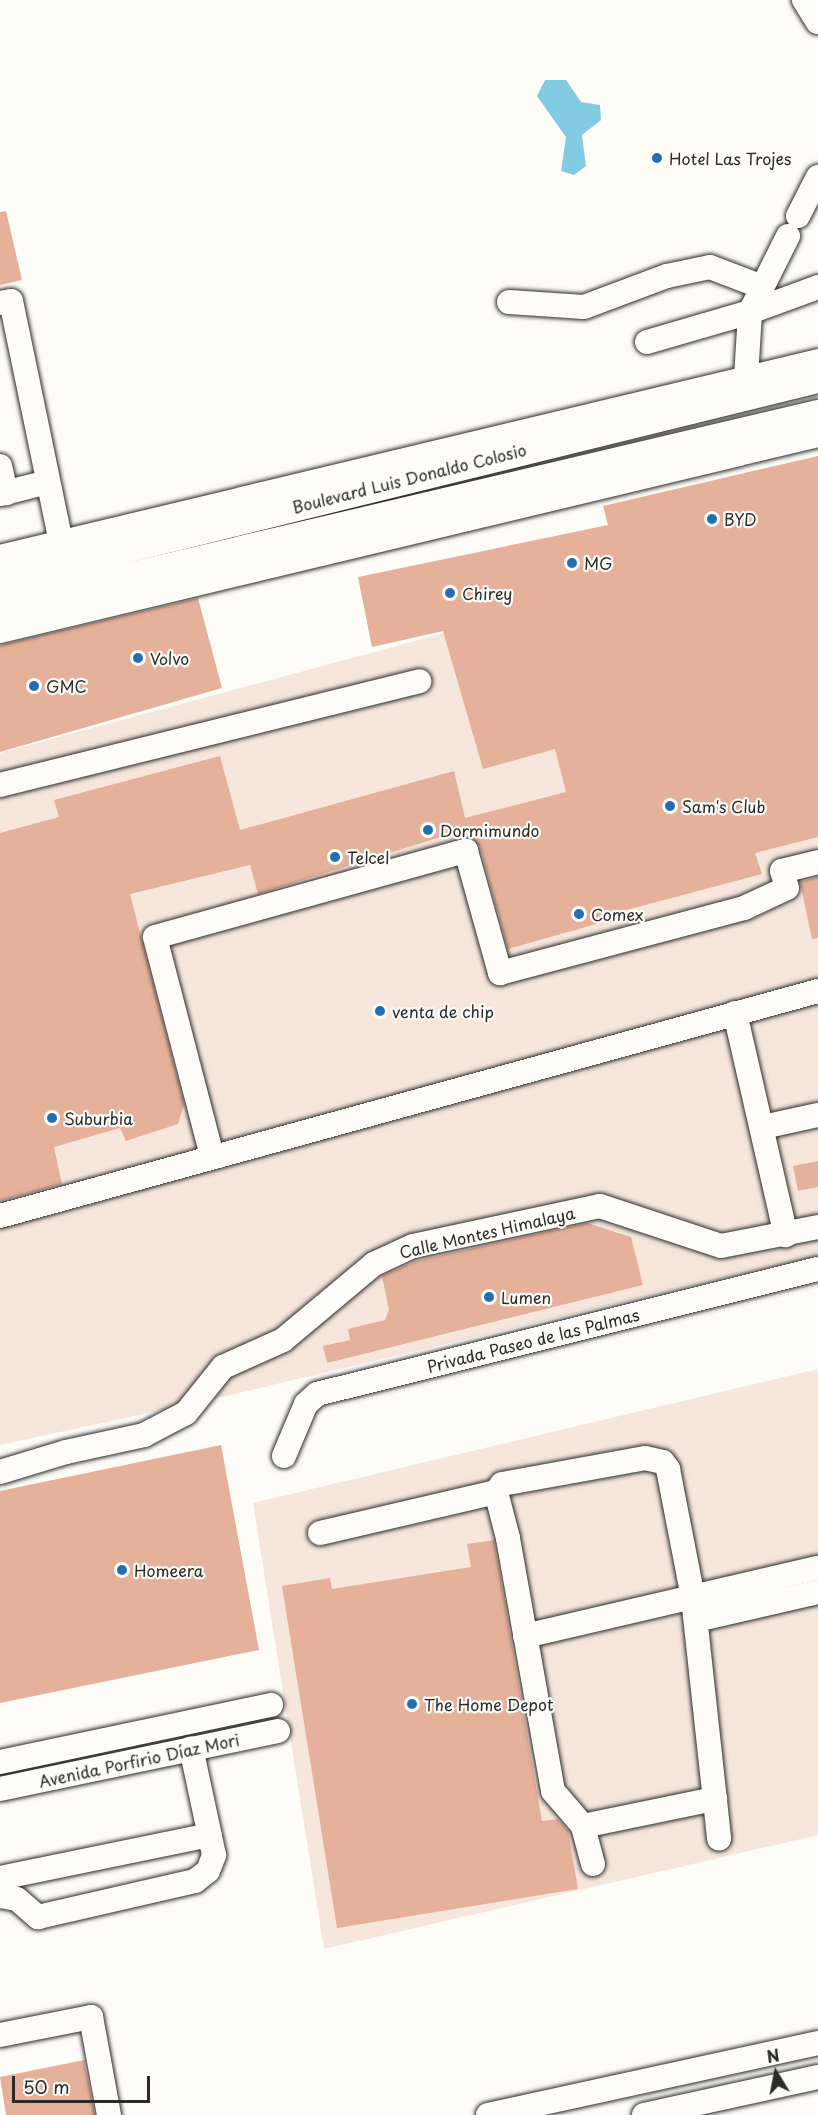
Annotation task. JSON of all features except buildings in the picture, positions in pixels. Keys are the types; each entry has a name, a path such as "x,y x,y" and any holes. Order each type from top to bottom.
{"main road":[{"path":"779,370 816,372"},
{"name":"Boulevard Luis Donaldo Colosio","path":"0,579 63,553 547,444 816,372"},
{"name":"Boulevard Luis Donaldo Colosio","path":"0,608 631,456 818,415"},
{"path":"547,444 566,421"},
{"path":"631,456 689,464"},
{"path":"341,548 374,518"},
{"path":"0,592 42,580 63,553 85,569 135,563 177,566"}],"street":[{"path":"804,0 818,22"},
{"path":"746,378 750,312 818,177"},
{"path":"509,302 584,307 667,276 710,267 762,287"},
{"path":"647,342 750,312 818,287"},
{"path":"0,303 11,301 63,553"},
{"name":"Boulevard Luis Donaldo Colosio","path":"0,557 63,553 566,421 779,370"},
{"path":"0,631 689,464 818,435"},
{"path":"0,466 3,494 48,482"},
{"path":"0,785 418,681"},
{"path":"212,1156 156,937 466,851 500,973 744,908 787,888 782,871 818,862"},
{"path":"0,1216 735,1013 817,996"},
{"path":"735,1013 786,1235"},
{"path":"763,1127 818,1115"},
{"name":"Calle Montes Himalaya","path":"0,1472 66,1452 144,1435 186,1413 223,1367 283,1340 374,1264 413,1246 600,1206 721,1246 818,1227"},
{"name":"Privada Paseo de las Palmas","path":"284,1456 306,1404 317,1394 818,1269"},
{"path":"320,1533 496,1492 502,1484 634,1460 663,1462 668,1468 694,1609 719,1839"},
{"path":"496,1492 553,1791 583,1826 592,1864"},
{"path":"694,1609 818,1568"},
{"path":"525,1636 818,1592"},
{"name":"Avenida Porfirio Díaz Mori","path":"0,1762 271,1705"},
{"name":"Avenida Porfirio Díaz Mori","path":"0,1790 278,1731"},
{"path":"0,1896 17,1899 38,1917 195,1881 208,1871 214,1855 191,1748"},
{"path":"583,1826 715,1799"},
{"path":"0,1878 210,1835"},
{"path":"0,2035 91,2017 109,2115"},
{"path":"488,2115 818,2043"},
{"path":"644,2115 818,2077"}],"shaded area":[{"path":"818,532 818,1256 200,1402 0,1445 0,753"},
{"path":"818,1369 818,1835 324,1949 253,1503"}],"water":[{"path":"545,80 566,80 581,102 600,105 601,120 582,135 586,166 574,175 561,171 566,137 537,96"}],"place":[{"name":"Hotel Las Trojes","path":"657,158"},
{"name":"BYD","path":"712,519"},
{"name":"MG","path":"572,563"},
{"name":"Chirey","path":"450,593"},
{"name":"Volvo","path":"138,658"},
{"name":"GMC","path":"34,686"},
{"name":"Sam's Club","path":"670,806"},
{"name":"Dormimundo","path":"428,830"},
{"name":"Telcel","path":"335,857"},
{"name":"Comex","path":"579,914"},
{"name":"venta de chip","path":"380,1011"},
{"name":"Suburbia","path":"52,1118"},
{"name":"Lumen","path":"489,1297"},
{"name":"Homeera","path":"122,1570"},
{"name":"The Home Depot","path":"412,1704"}]}
